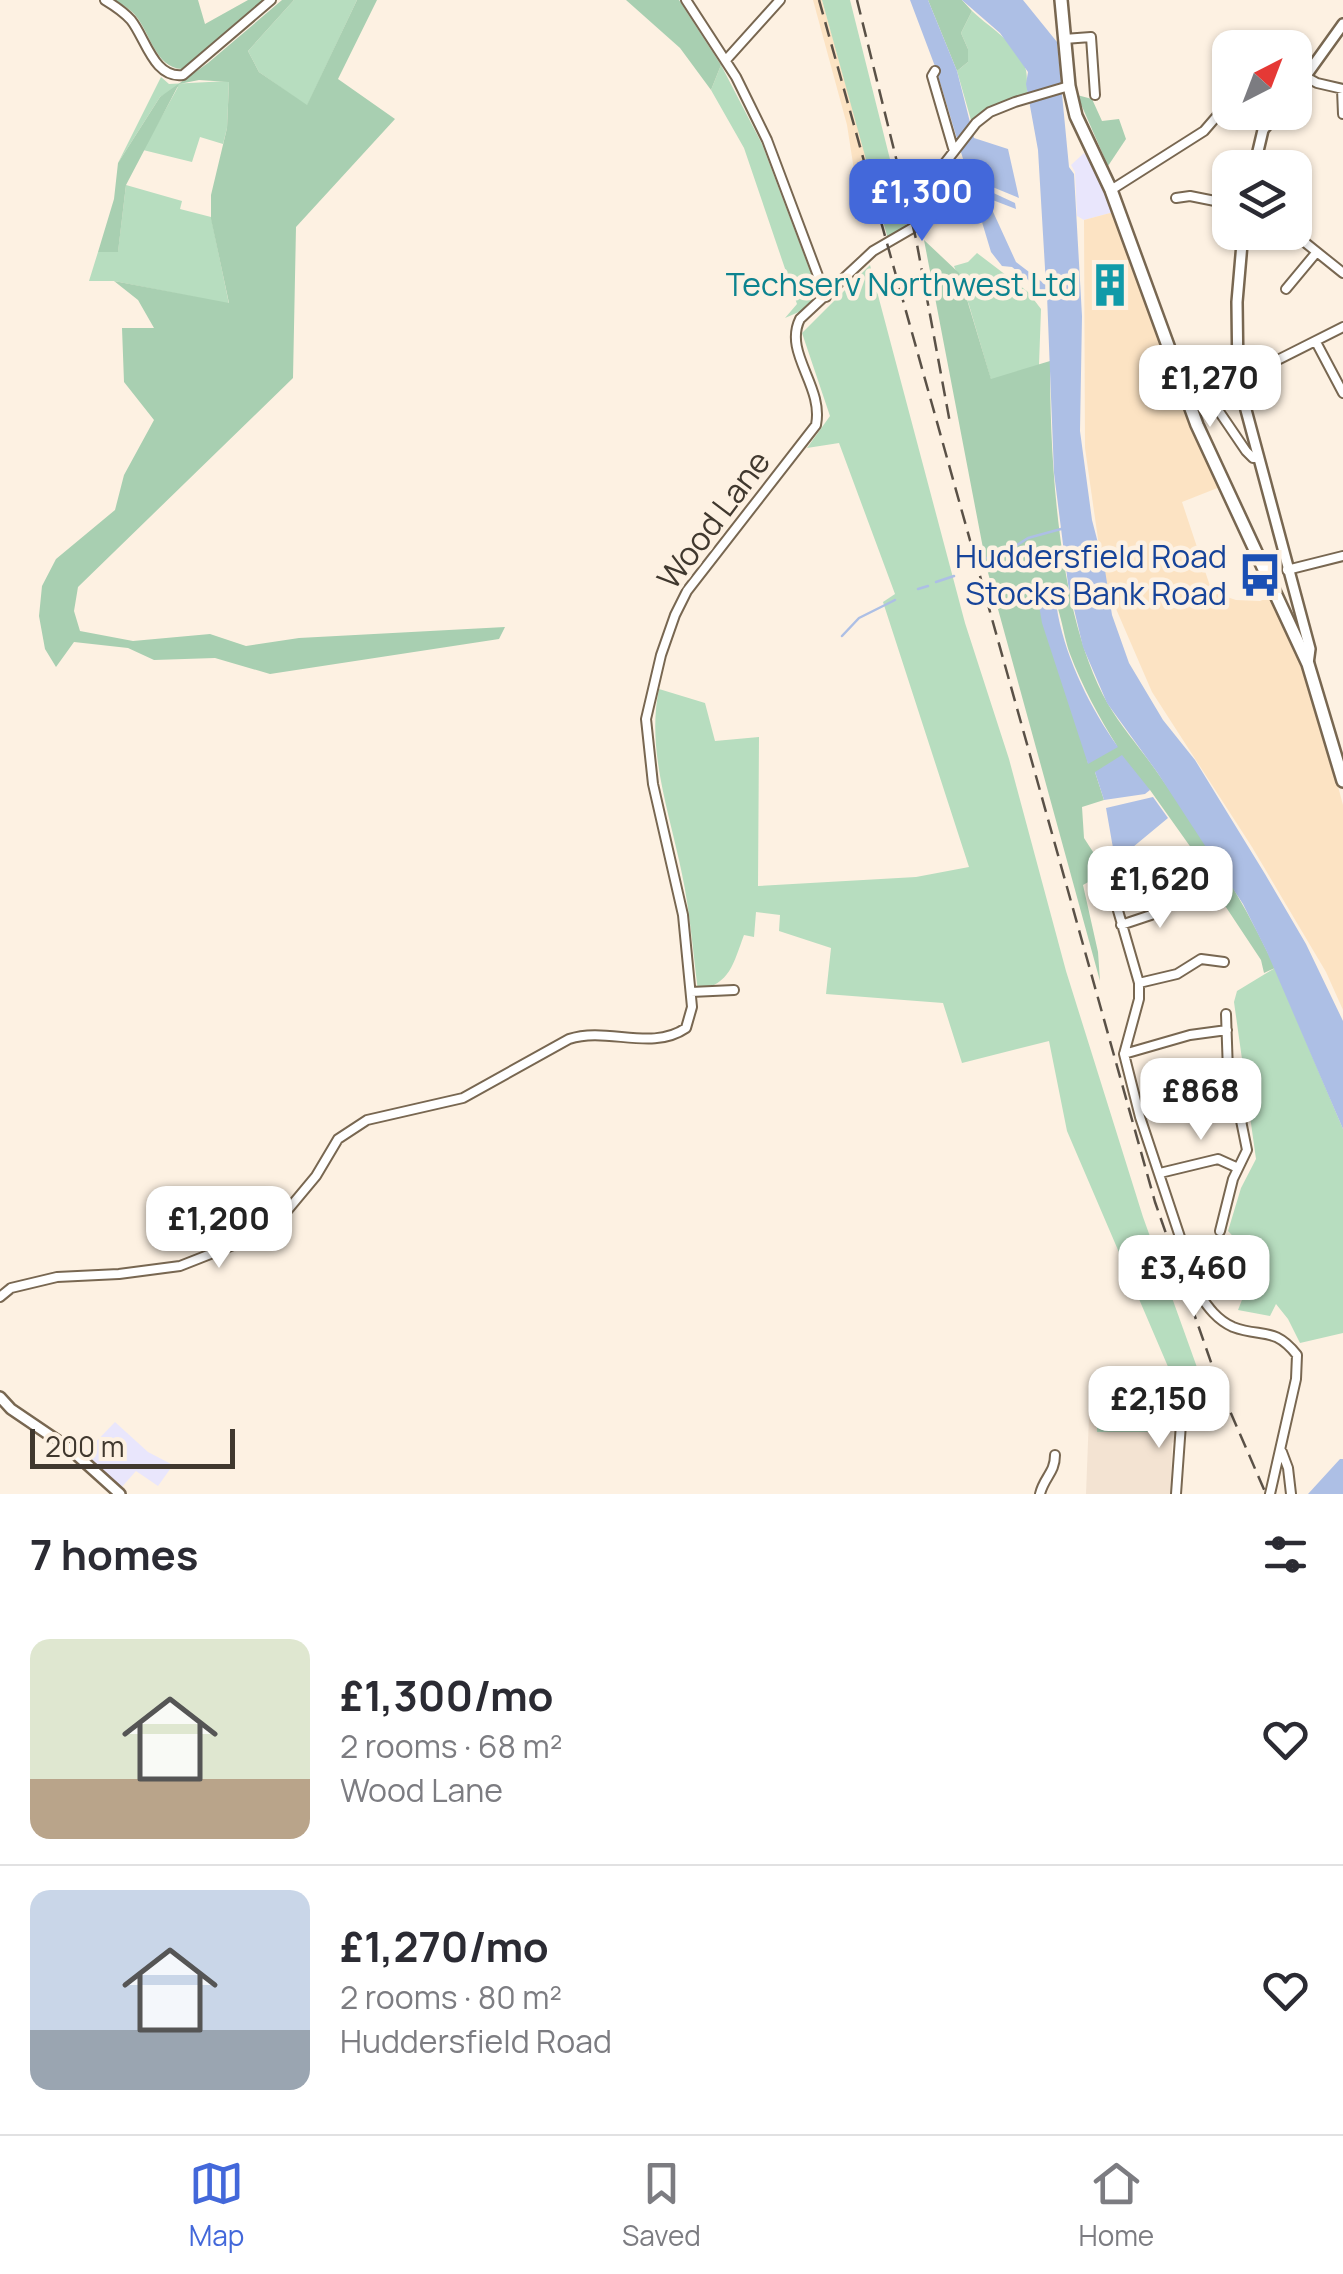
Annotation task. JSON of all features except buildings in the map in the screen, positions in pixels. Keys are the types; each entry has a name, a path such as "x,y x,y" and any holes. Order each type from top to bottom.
{"highway":[{"path":"1061,0 1066,86 1076,116 1111,190 1204,441 1308,664 1343,781"}],"street":[{"path":"105,0 132,22 161,71 172,77 183,75 271,0"},
{"path":"686,0 726,60 767,140 826,298"},
{"path":"726,60 780,0"},
{"path":"1312,68 1343,24"},
{"path":"1064,39 1094,36 1095,95"},
{"path":"934,71 932,76 955,147"},
{"path":"1312,80 1343,89 1343,114"},
{"name":"Wood Lane","path":"0,1297 10,1288 57,1276 119,1274 180,1266 236,1244 286,1212 316,1176 338,1139 367,1120 463,1098 587,1032 650,1039 674,1036 686,1028 691,992 683,916 654,784 646,719 674,615 687,591 816,426 817,398 798,353 794,331 800,319 873,251 923,222 955,147 976,123 992,111 1066,86"},
{"path":"1111,190 1204,131 1212,122"},
{"path":"1176,198 1212,200"},
{"path":"1312,249 1343,274"},
{"path":"1240,250 1236,302 1238,380 1310,649 1308,664"},
{"path":"1286,289 1316,252"},
{"path":"1238,380 1343,326"},
{"path":"1316,342 1343,393"},
{"path":"1170,352 1178,351 1246,451 1258,458"},
{"path":"1288,570 1343,556"},
{"path":"1108,876 1139,983 1139,999 1124,1054 1198,1294 1211,1312 1234,1327 1284,1339 1297,1356 1282,1452 1270,1494"},
{"path":"1121,925 1151,915 1172,892"},
{"path":"1139,983 1176,974 1201,960 1224,962"},
{"path":"691,992 734,990"},
{"path":"1220,1231 1247,1150 1228,1072 1226,1014"},
{"path":"1124,1054 1190,1034 1228,1030"},
{"path":"1160,1173 1218,1159 1238,1168"},
{"path":"0,1397 11,1409 70,1449 120,1494"},
{"path":"1176,1494 1182,1410"},
{"path":"1282,1452 1291,1494"},
{"path":"1040,1494 1042,1484 1055,1468 1055,1455"}],"shaded area":[{"path":"813,0 822,0 869,167 854,170 847,125"},
{"path":"1084,153 1105,186 1114,212 1084,220 1077,216 1075,172 1071,165"},
{"path":"1114,212 1220,487 1182,502 1212,592 1236,600 1260,601 1270,597 1310,682 1343,805 1343,1010 1326,972 1252,847 1152,692 1104,581 1085,448 1084,220"},
{"path":"1090,1390 1178,1390 1179,1438 1172,1443 1171,1494 1086,1494"},
{"path":"115,1422 148,1452 173,1465 158,1486 136,1471 120,1489 78,1451 89,1449"}],"green space":[{"path":"115,0 198,0 205,24 248,0 268,0 182,69 165,63 135,15"},
{"path":"282,0 294,0 248,51 259,72 307,105 357,0 377,0 338,79 395,119 296,227 293,378 78,587 74,611 80,631 133,641 210,634 246,646 299,638 505,627 499,639 270,674 215,658 154,660 128,648 74,642 56,667 45,649 39,616 42,586 56,559 115,510 124,475 154,420 124,382 122,328 154,328 138,300 114,281 229,303 211,219 211,195 227,128 229,82 199,80 179,84 126,185 118,252 98,252 114,199 118,163 160,97 208,63"},
{"path":"294,0 357,0 307,106 259,72 248,51"},
{"path":"626,0 679,0 721,65 711,90 680,48"},
{"path":"822,0 850,0 907,227 888,239"},
{"path":"928,0 962,0 972,11 961,33 968,49 968,62 957,71"},
{"path":"972,11 1021,58 1028,93 971,120 957,71 968,62 968,49 961,33"},
{"path":"721,65 762,144 820,297 785,318 797,304 744,148 711,90"},
{"path":"161,77 169,84 229,81 223,144 200,137 192,162 143,150 178,87 160,97 118,163"},
{"path":"1077,95 1092,99 1102,121 1119,119 1126,139 1108,166"},
{"path":"126,185 182,201 180,209 211,217 229,304 114,281 89,281 98,252 118,251"},
{"path":"924,240 959,273 991,379 1050,361 1060,537 1078,627 1091,668 1113,713 1221,868 1275,968 1264,973 1261,960 1206,877 1209,873 1150,790 1095,772 1104,800 1082,807 1084,838 1106,872 1083,885 1098,952 1100,981 987,569","holes":["1047,587 1075,666 1117,746 1088,763"]},
{"path":"977,253 1028,292 1041,309 1039,365 991,380 954,266 968,262"},
{"path":"870,265 965,623 1009,759 1066,971 1143,1217 1208,1398 1182,1397 1178,1390 1067,1131 1049,1041 962,1063 943,1003 826,994 831,948 779,931 780,915 756,912 754,937 744,935 729,971 718,983 698,991 685,888 657,759 659,689 705,703 715,741 759,737 758,886 916,877 969,867 883,602 895,594 839,443 807,448 830,416 802,333"},
{"path":"1275,968 1343,1129 1343,1333 1300,1343 1276,1304 1270,1316 1238,1310 1249,1282 1255,1277 1251,1261 1245,1260 1248,1252 1228,1231 1241,1188 1256,1159 1234,1002 1237,991"},
{"path":"1097,1403 1163,1403 1163,1432 1097,1432"}],"water":[{"path":"910,0 928,0 957,71 974,138 1008,149 1019,198 990,186 987,190 1015,203 1016,209 990,199 989,203 1016,262 1046,285 1038,150 1026,84 1028,72 1000,33 962,0 1023,0 1057,42 1069,167 1074,174 1082,316 1080,431 1092,520 1112,615 1129,663 1265,874 1306,944 1343,1021 1343,1129 1243,904 1107,703 1083,647 1068,584 1054,473 1047,295 1012,267 1002,266 991,252 936,69"},
{"path":"1039,584 1054,596 1074,667 1098,717 1118,747 1088,764 1042,623 1036,588"},
{"path":"1122,755 1150,790 1104,800 1095,772"},
{"path":"1153,797 1168,818 1127,852 1113,848 1106,808"},
{"path":"1340,1459 1343,1494 1308,1494"}],"waterway":[{"path":"987,558 1028,538 1061,529"},
{"path":"936,582 954,576"},
{"path":"918,589 928,586"},
{"path":"842,636 859,618 895,600"}],"railway":[{"path":"819,0 1155,1202 1220,1388 1266,1494"},
{"path":"857,0 916,239 950,423"}],"place":[{"name":"Techserv Northwest Ltd","path":"1110,285"},
{"name":"Huddersfield Road Stocks Bank Road","path":"1260,575"}]}
